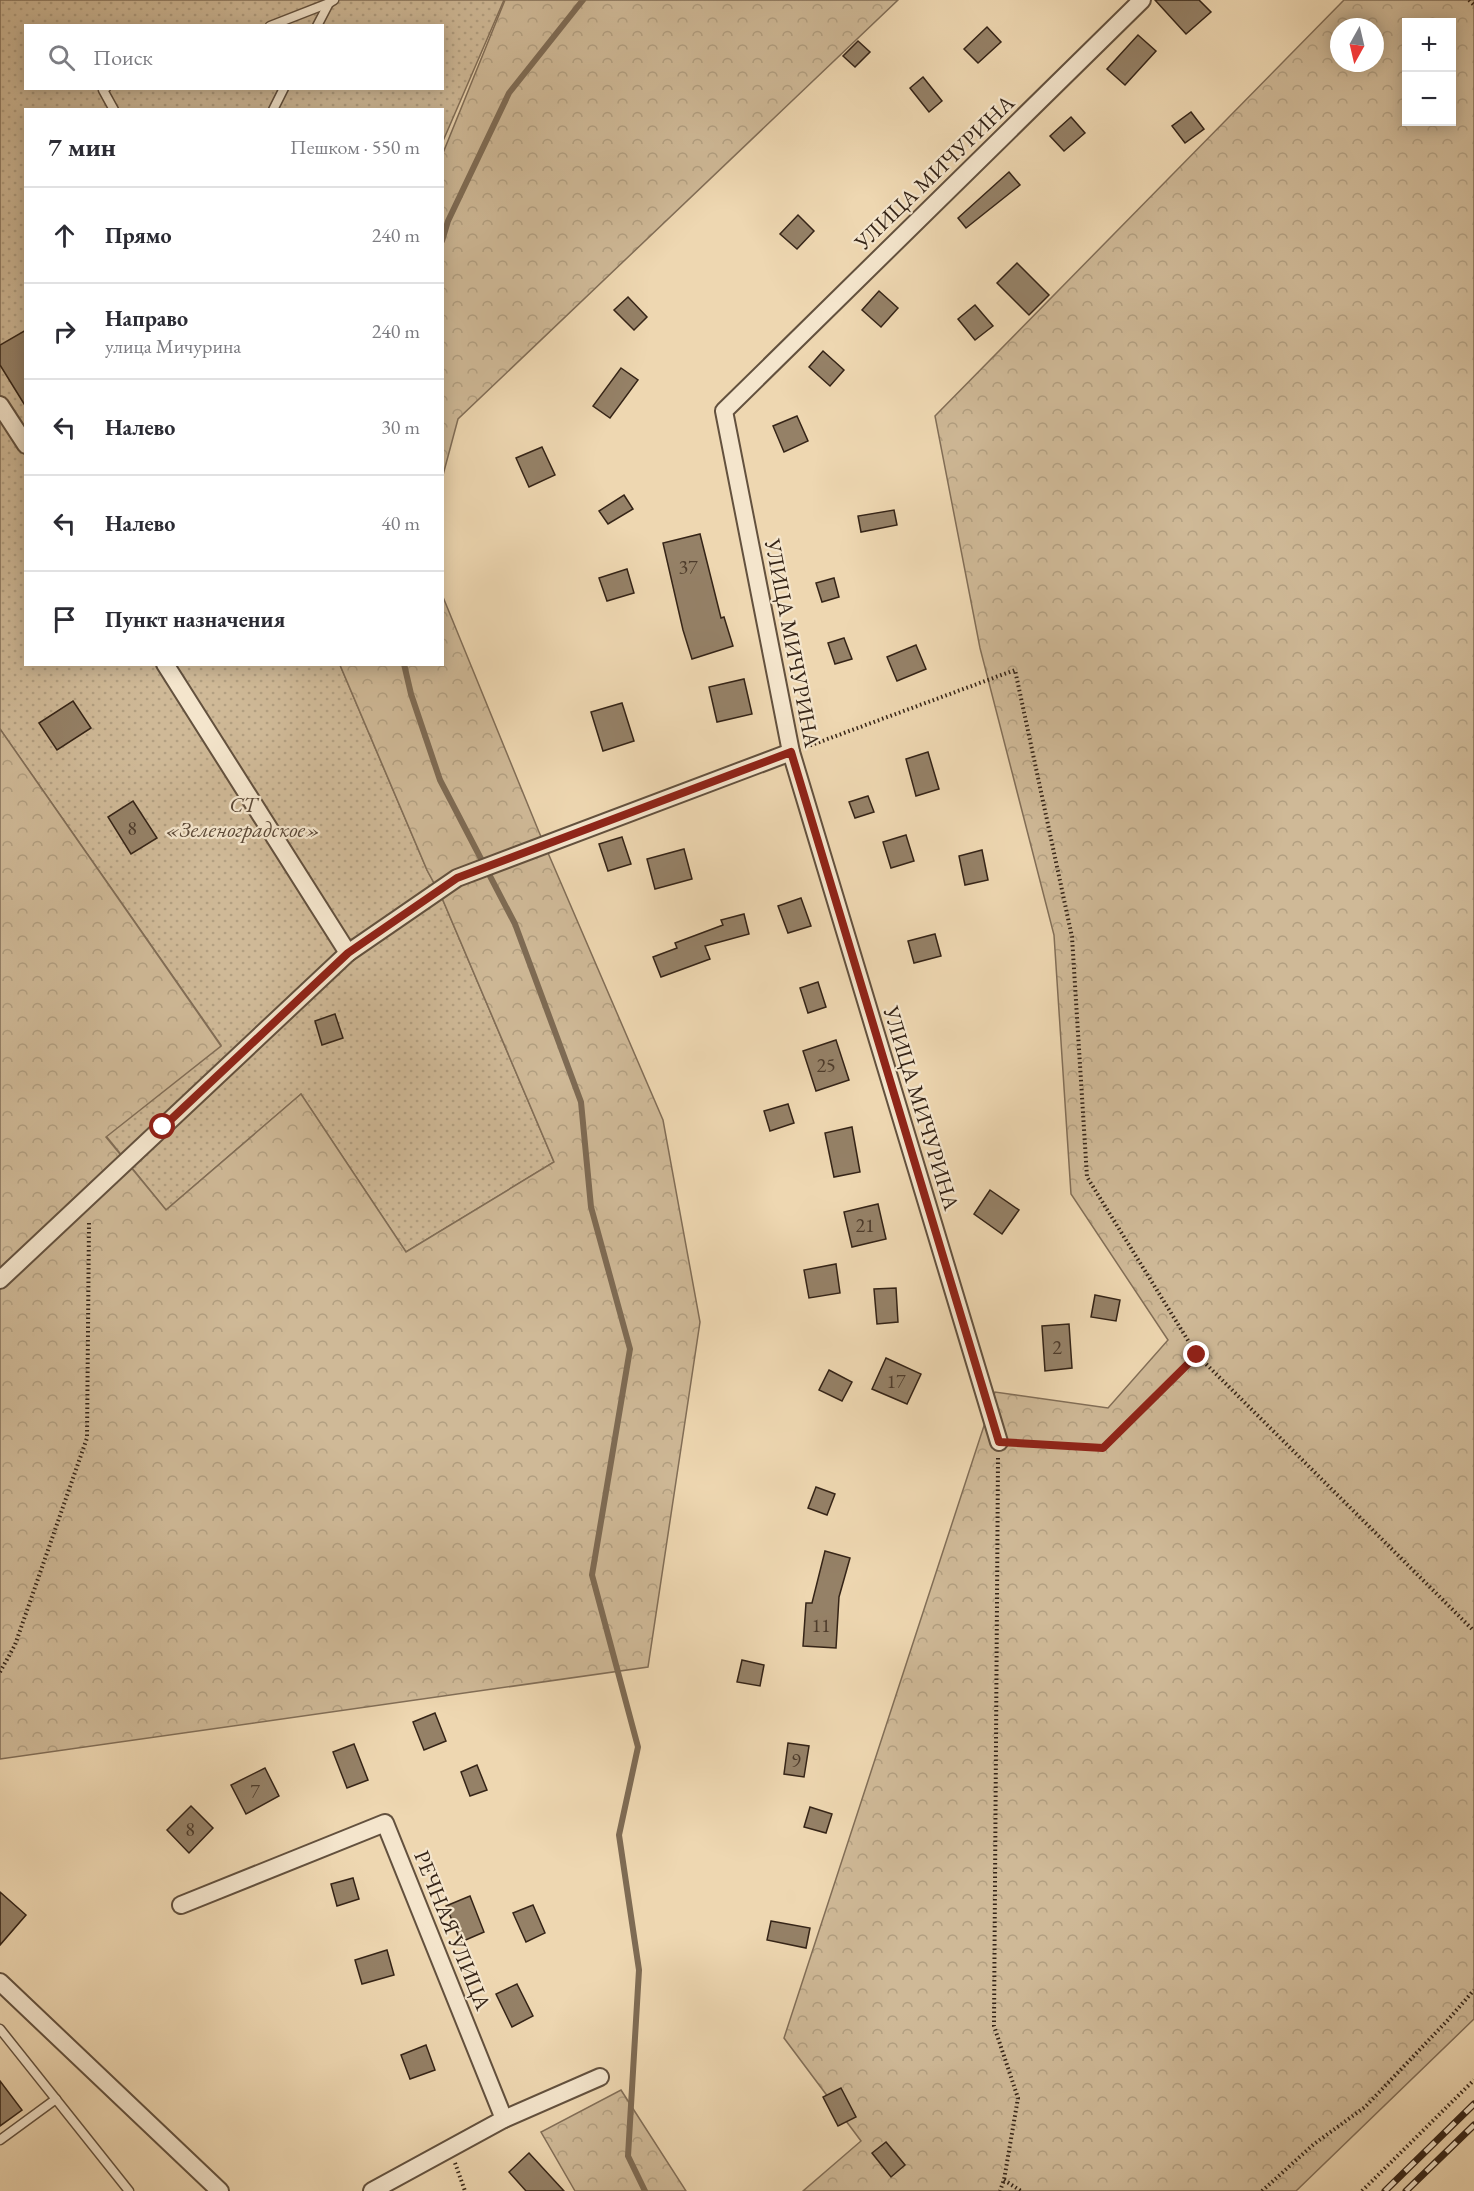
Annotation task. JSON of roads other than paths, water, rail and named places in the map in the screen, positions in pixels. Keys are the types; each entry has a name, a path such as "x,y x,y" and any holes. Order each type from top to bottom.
{"street":[{"name":"УЛИЦА МИЧУРИНА","path":"999,1442 791,752 724,411 1142,0"},
{"path":"0,405 24,442"},
{"path":"166,666 348,953"},
{"path":"0,1280 348,953 457,878 791,752"},
{"name":"РЕЧНАЯ УЛИЦА","path":"181,1905 386,1823 504,2119"},
{"path":"0,1982 220,2191"},
{"path":"372,2191 504,2119 600,2077"}],"lane":[{"path":"275,24 332,1"},
{"path":"318,24 332,1"},
{"path":"103,90 113,108"},
{"path":"274,108 283,90"},
{"path":"0,2029 129,2191"},
{"path":"0,2140 56,2099"}],"waterway":[{"path":"444,234 448,221 509,93 583,0"},
{"path":"404,666 411,694 440,780 515,924 581,1102 591,1207 630,1349 592,1575 638,1747 619,1835 639,1970 628,2156 645,2191"}],"railway":[{"path":"1385,2191 1474,2104"},
{"path":"1406,2191 1474,2125"}],"park label":[{"name":"СТ «Зеленоградское»","path":"243,816"}]}
